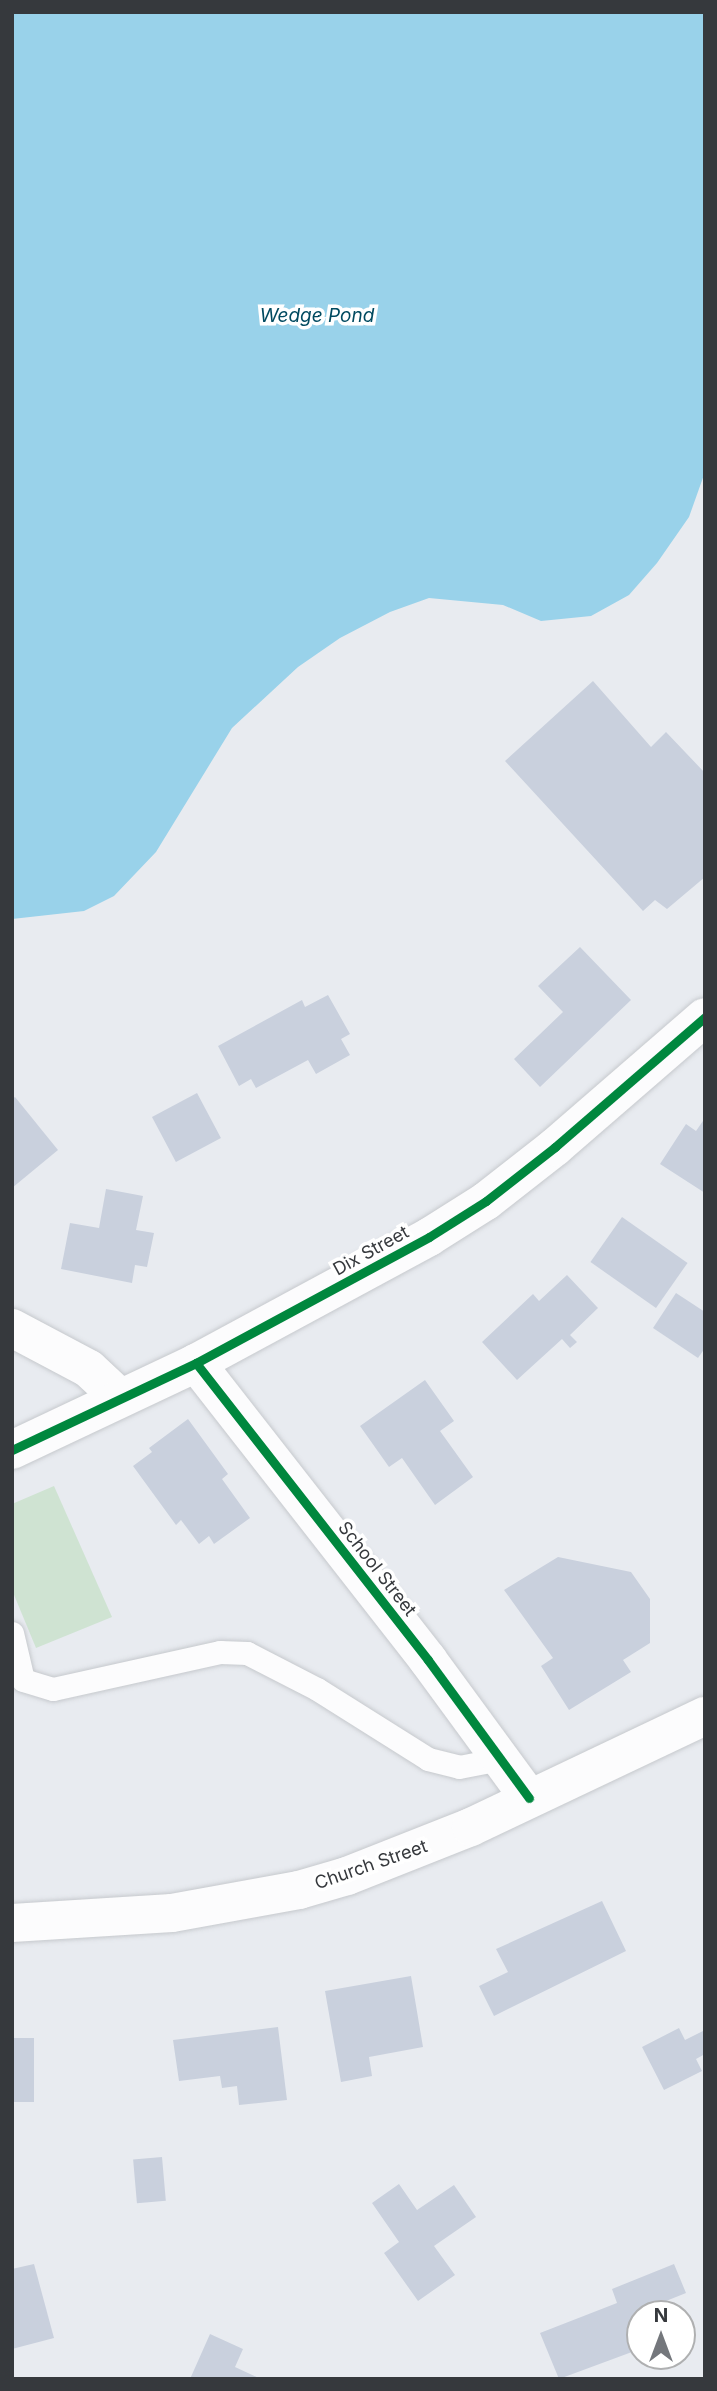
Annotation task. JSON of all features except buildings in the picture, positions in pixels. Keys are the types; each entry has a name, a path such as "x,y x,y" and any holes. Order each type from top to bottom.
{"street":[{"name":"Dix Street","path":"12,1450 119,1397 196,1363 391,1260 486,1201 701,1025"},
{"path":"12,1328 89,1369 119,1397"},
{"name":"School Street","path":"196,1363 528,1798"},
{"name":"Church Street","path":"12,1923 172,1913 299,1890 415,1851 705,1716"}],"lane":[{"path":"12,1633 23,1680 53,1689 220,1652 247,1653 317,1689 428,1759 459,1767 500,1759"}],"green space":[{"path":"54,1486 112,1617 36,1648 12,1590 12,1504"}],"water":[{"name":"Wedge Pond","path":"12,12 705,12 705,472 689,517 657,563 629,595 591,616 541,621 503,605 429,598 390,612 340,638 298,667 232,728 156,852 114,896 84,911 12,919"}],"cycle path":[{"path":"12,1450 196,1363 429,1237 486,1201 555,1147 705,1017"},
{"path":"196,1363 428,1660 529,1798"}]}
